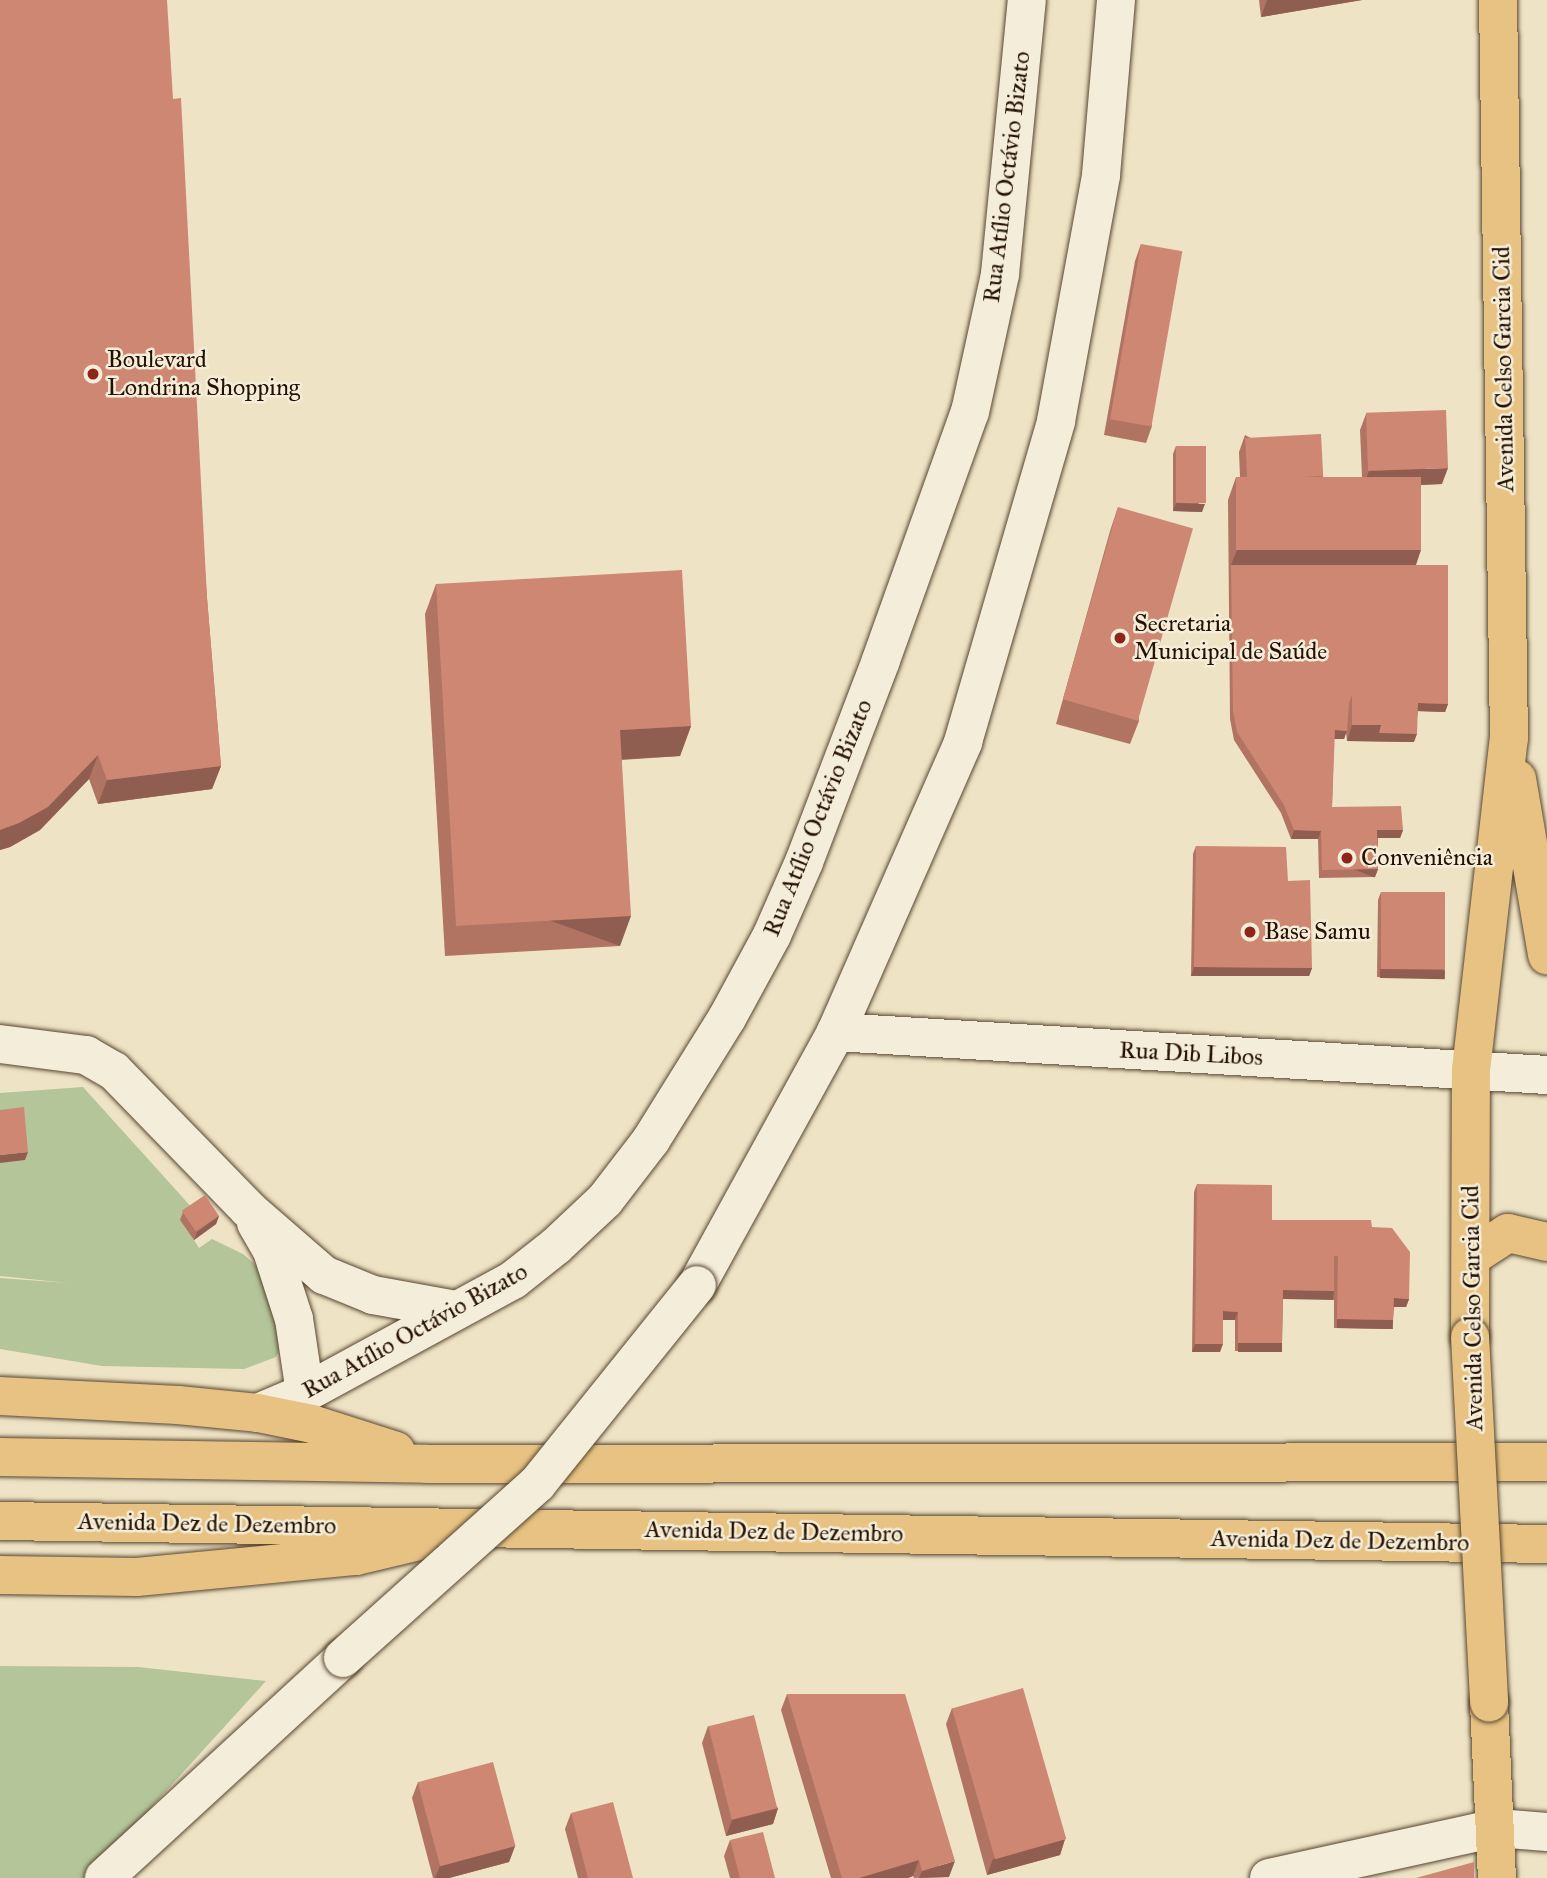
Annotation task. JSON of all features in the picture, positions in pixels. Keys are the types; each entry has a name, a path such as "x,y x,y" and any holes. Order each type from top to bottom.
{"main road":[{"name":"Avenida Celso Garcia Cid","path":"1497,1878 1497,1828 1471,1337 1471,1070 1509,739 1498,0"},
{"name":"Avenida Celso Garcia Cid","path":"1509,739 1547,955"},
{"path":"1471,1257 1508,1233 1547,1242"},
{"path":"0,1396 178,1405 258,1413 312,1424 438,1464"},
{"path":"0,1457 438,1464 1547,1462"},
{"name":"Avenida Dez de Dezembro","path":"0,1521 1547,1544"},
{"path":"0,1576 137,1577 356,1556 481,1527"}],"street":[{"name":"Rua Atílio Octávio Bizato","path":"258,1413 305,1393 513,1280 556,1246 605,1200 651,1140 690,1081 772,935 881,660 970,412 1000,274 1027,0"},
{"path":"104,1878 537,1484 697,1285 836,1032 963,742 1056,421 1101,175 1116,0"},
{"name":"Rua Dib Libos","path":"836,1032 1547,1074"},
{"path":"0,1044 86,1055 114,1071 248,1209 324,1275 373,1295 456,1310"},
{"path":"248,1209 272,1251 293,1319 305,1393"},
{"path":"1269,1878 1497,1828 1547,1832"}],"green space":[{"path":"83,1087 194,1210 194,1240 199,1248 212,1239 243,1254 269,1277 293,1324 276,1357 244,1369 102,1366 0,1349 0,1278 68,1283 0,1276 0,1093"},
{"path":"0,1666 138,1667 266,1681 87,1878 0,1878"}],"building":[{"name":"Boulevard Londrina Shopping","path":"0,0 167,0 173,99 181,98 207,598 221,766 107,780 98,755 48,807 0,830"},
{"path":"1141,244 1182,251 1151,427 1110,419"},
{"path":"1446,410 1448,468 1368,471 1366,413"},
{"path":"1321,434 1323,476 1247,480 1245,438"},
{"path":"1176,446 1206,446 1206,503 1176,503"},
{"path":"1236,477 1421,477 1421,550 1236,550"},
{"name":"Secretaria Municipal de Saúde","path":"1118,507 1193,528 1138,721 1063,699"},
{"path":"1231,565 1448,565 1448,704 1418,703 1417,734 1379,733 1381,695 1352,695 1347,731 1335,730 1332,807 1401,806 1403,830 1377,830 1378,869 1322,870 1321,831 1294,830 1284,805 1237,732 1233,711"},
{"path":"682,570 691,726 620,730 631,916 456,926 436,584"},
{"path":"1352,695 1381,695 1381,725 1352,725"},
{"name":"Base Samu","path":"1196,846 1286,847 1288,881 1310,880 1312,968 1194,967"},
{"path":"1381,892 1445,892 1445,969 1381,969"},
{"path":"24,1107 28,1152 0,1155 0,1110"},
{"path":"1197,1184 1272,1185 1272,1220 1371,1220 1372,1227 1392,1228 1410,1252 1409,1299 1394,1298 1393,1320 1337,1319 1338,1256 1334,1256 1334,1291 1283,1290 1282,1343 1238,1343 1238,1312 1223,1311 1223,1344 1195,1344"},
{"path":"205,1195 219,1216 196,1231 182,1211"},
{"path":"1023,1688 1066,1839 995,1859 952,1708"},
{"path":"787,1694 905,1694 955,1861 922,1871 919,1860 859,1878 842,1878"},
{"path":"754,1715 777,1808 732,1820 708,1726"},
{"path":"493,1762 516,1846 440,1866 418,1782"},
{"path":"613,1802 633,1878 588,1878 571,1813"},
{"path":"763,1832 775,1878 740,1878 730,1840"},
{"path":"1474,1862 1474,1878 1416,1878"}],"place":[{"name":"Boulevard Londrina Shopping","path":"93,374"},
{"name":"Secretaria Municipal de Saúde","path":"1120,638"},
{"name":"Conveniência","path":"1347,858"},
{"name":"Base Samu","path":"1250,932"}]}
